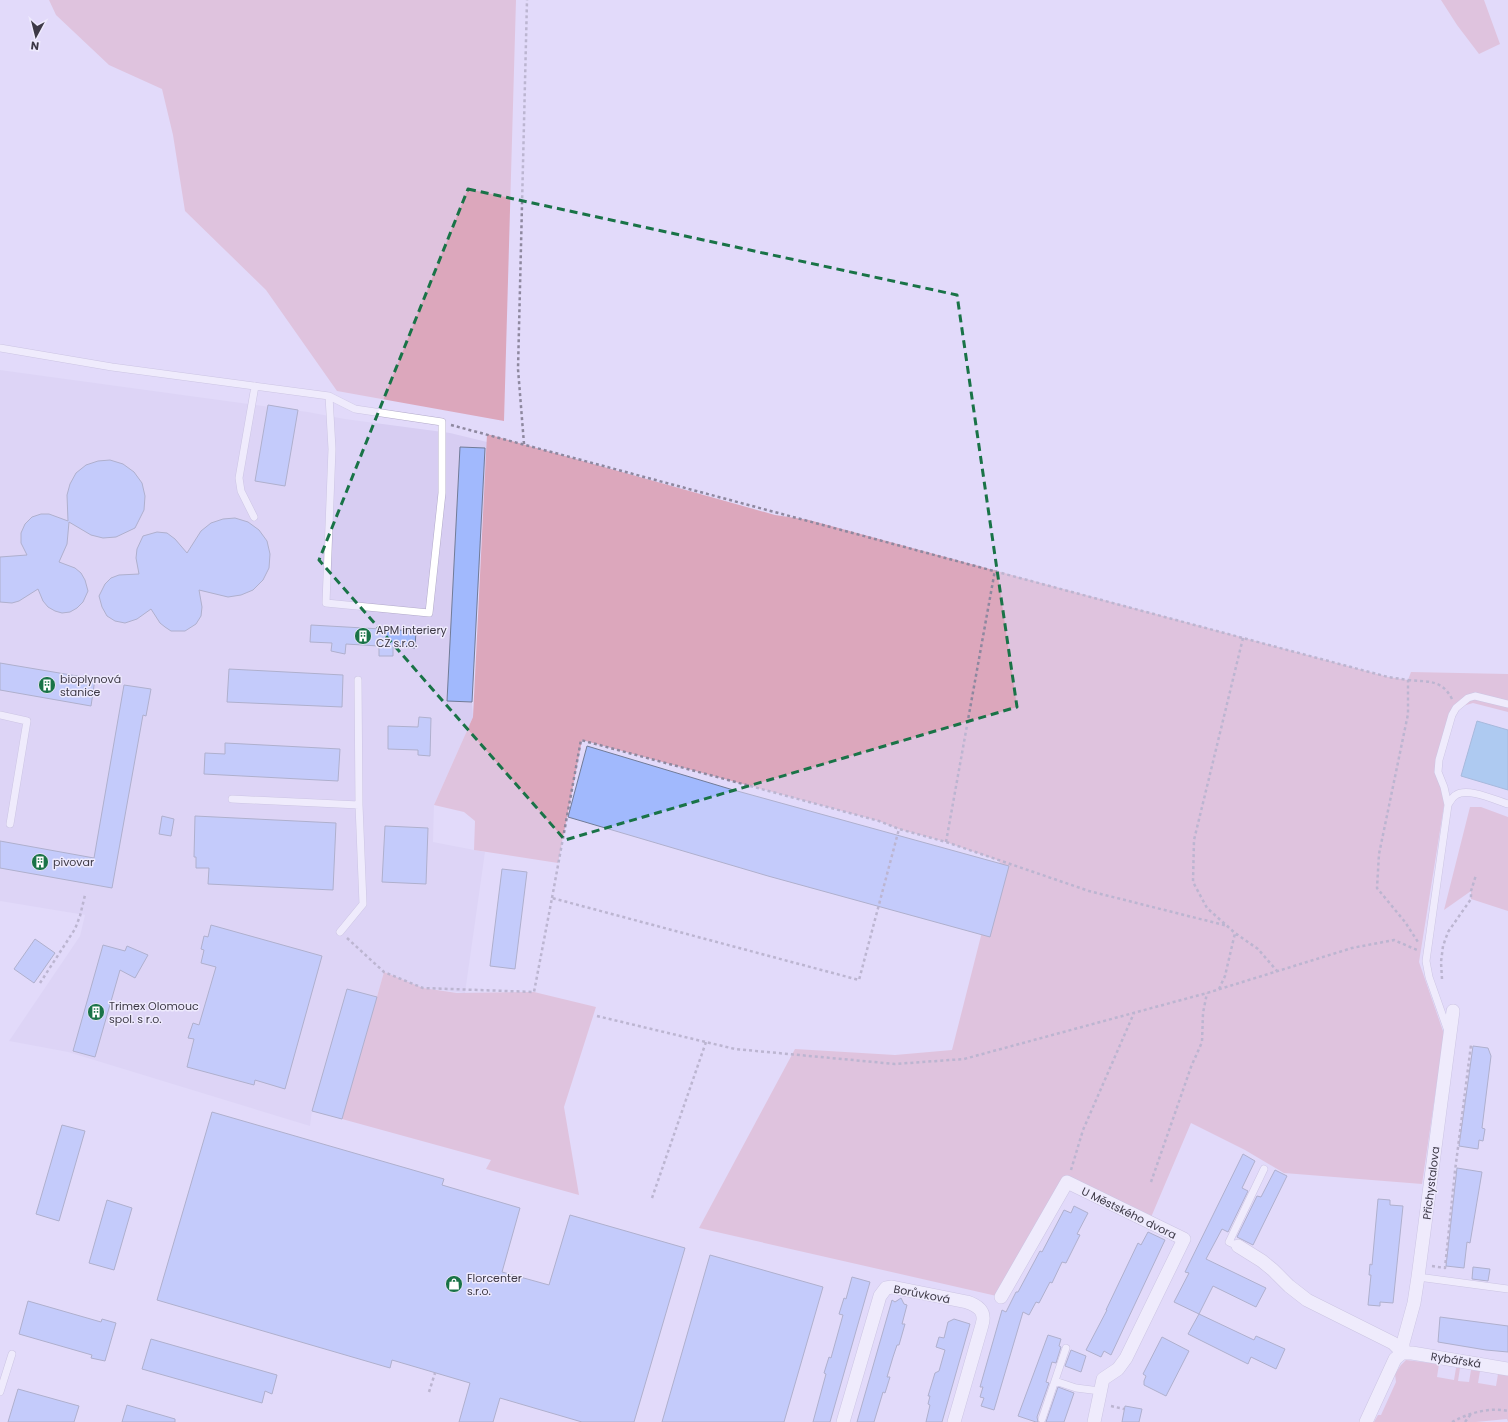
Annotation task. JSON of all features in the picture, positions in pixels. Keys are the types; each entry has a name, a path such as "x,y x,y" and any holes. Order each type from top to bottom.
{"street":[{"name":"Přichystalova","path":"1403,1353 1403,1343 1414,1304 1418,1277 1453,1011"},
{"path":"1001,1297 1067,1182"},
{"name":"U Městského dvora","path":"1067,1182 1184,1239 1126,1358 1118,1369 1102,1385"},
{"path":"1238,1246 1262,1261 1289,1286 1307,1300 1393,1343 1403,1353 1398,1355 1395,1359 1366,1422"},
{"name":"Borůvková","path":"843,1422 880,1296 886,1288 892,1287 967,1302 978,1306 982,1311 983,1321 954,1422"},
{"name":"Rybářská","path":"1403,1353 1412,1353 1508,1369"},
{"path":"1094,1422 1102,1385"}],"lane":[{"path":"0,348 112,367 329,396 355,409 442,422 442,493 428,613 326,603 332,449 329,396"},
{"path":"254,517 240,491 239,478 255,386"},
{"path":"340,932 363,904 359,805 358,680"},
{"path":"1450,1037 1426,967 1426,954 1448,805 1444,787 1438,772 1439,760 1452,715 1456,708 1468,698 1475,696 1508,704"},
{"path":"0,715 27,721 10,824"},
{"path":"1448,805 1454,796 1462,792 1472,793 1508,804"},
{"path":"232,799 359,805"},
{"path":"1238,1246 1229,1242 1264,1169"},
{"path":"1418,1277 1508,1289"},
{"path":"1042,1419 1066,1348"},
{"path":"0,1392 12,1354"},
{"path":"1055,1380 1076,1388 1102,1385"}],"path":[{"path":"524,444 518,369 527,0"},
{"path":"442,422 1388,677 1440,684 1447,690 1456,708"},
{"path":"946,842 995,570"},
{"path":"1243,638 1194,840 1193,882 1207,908 1235,933 1258,950 1277,971"},
{"path":"1408,680 1408,714 1379,854 1377,888 1405,922 1426,954"},
{"path":"340,932 384,972 423,988 534,992 581,740 879,821 898,829 946,842 1089,891 1228,926"},
{"path":"552,898 859,980 898,829"},
{"path":"1443,984 1441,962 1443,946 1448,932 1472,899 1471,891 1476,875"},
{"path":"40,983 75,929 85,895"},
{"path":"1219,989 1225,976 1235,933"},
{"path":"597,1016 735,1049 895,1064 964,1059 1207,993 1352,948 1394,940 1426,954"},
{"path":"1151,1182 1190,1067 1202,1042 1203,1013 1207,993"},
{"path":"1067,1182 1083,1130 1134,1013"},
{"path":"652,1198 706,1042"},
{"path":"1431,1266 1445,1268 1455,1171 1471,1045"},
{"path":"430,1392 435,1373"},
{"path":"1452,1422 1472,1414 1492,1410 1508,1411"},
{"path":"1465,1422 1472,1414"}],"highlighted area":[{"path":"468,189 957,295 1017,707 565,840 319,560"}],"shaded area":[{"path":"49,0 516,0 504,421 337,391 266,290 185,211 173,135 162,89 109,65 56,15"},
{"path":"1441,0 1484,0 1500,44 1479,54 1457,25"},
{"path":"0,370 308,412 345,419 450,433 487,442 472,702 473,717 434,805 433,842 485,852 465,993 423,988 384,972 342,1119 312,1111 310,1126 68,1052 9,1041 80,936 85,915 0,901"},
{"path":"487,434 775,515 809,520 1388,677 1408,680 1411,672 1508,674 1508,712 1473,703 1456,708 1439,760 1446,793 1419,962 1444,1034 1422,1184 1284,1173 1245,1150 1191,1123 1149,1222 1067,1183 1001,1297 699,1228 795,1049 895,1055 952,1050 1000,861 946,842 899,829 879,821 582,740 558,863 474,850 475,821 464,812 434,805 473,717"},
{"path":"1470,807 1481,807 1508,817 1508,911 1471,899 1471,891 1444,910"},
{"path":"384,972 423,988 457,993 534,992 596,1007 564,1107 579,1195 486,1169 491,1160 342,1119"},
{"path":"1406,1360 1439,1364 1437,1377 1454,1380 1456,1368 1460,1368 1458,1381 1469,1382 1471,1370 1480,1371 1478,1383 1496,1386 1498,1374 1508,1375 1508,1422 1507,1419 1476,1422 1374,1422 1378,1415 1381,1415 1396,1382 1395,1374"}],"water":[{"path":"1477,721 1508,730 1508,790 1461,776"}],"building":[{"path":"268,405 298,410 285,486 255,481"},
{"path":"460,447 485,448 472,702 447,701"},
{"path":"110,460 123,464 134,472 142,483 145,496 144,510 135,528 116,537 103,538 91,535 69,522 67,544 59,562 75,568 81,573 88,591 83,602 70,612 62,613 55,611 48,607 43,601 38,589 19,601 12,603 0,602 0,557 27,555 21,543 21,533 25,524 32,517 41,514 49,514 68,521 67,495 70,484 76,473 86,465 98,461"},
{"path":"235,518 248,522 259,530 267,541 270,554 269,568 263,580 253,590 241,595 228,597 199,590 202,607 201,616 196,624 185,631 171,631 160,623 151,609 137,619 125,623 115,621 107,616 102,607 99,596 105,584 111,578 119,575 139,574 136,558 137,549 143,536 157,532 167,533 175,539 187,553 201,531 211,523 223,519"},
{"name":"APM interiery CZ s.r.o.","path":"311,625 416,631 415,648 393,646 393,656 379,656 379,646 346,644 345,654 331,651 332,643 310,642"},
{"name":"bioplynová stanice","path":"0,663 95,679 91,706 0,690"},
{"path":"229,669 343,675 342,707 227,702"},
{"path":"124,685 151,689 146,716 143,715 112,888 0,868 0,841 94,858"},
{"path":"419,717 431,718 430,756 418,755 418,750 388,749 388,726 418,727"},
{"path":"225,743 340,749 338,781 204,774 205,753 225,754"},
{"path":"587,746 730,789 1009,866 990,937 768,876 568,817"},
{"path":"162,816 174,819 171,836 159,834"},
{"path":"195,816 336,823 333,890 208,884 209,868 196,868 196,857 194,857"},
{"path":"385,826 428,828 426,884 382,882"},
{"path":"502,869 527,872 515,969 490,966"},
{"path":"211,925 322,956 285,1089 255,1080 254,1085 187,1067 194,1039 188,1038 193,1023 199,1025 216,967 201,963 204,950 201,949 204,936 208,937"},
{"path":"35,939 55,953 34,983 14,969"},
{"name":"Trimex Olomouc spol. s r.o.","path":"103,945 125,951 127,946 148,955 135,978 120,970 95,1057 73,1051"},
{"path":"347,989 377,997 342,1119 312,1111"},
{"path":"1473,1046 1488,1048 1491,1056 1482,1128 1485,1129 1483,1141 1479,1140 1478,1149 1459,1146"},
{"path":"212,1112 444,1179 442,1185 520,1208 502,1272 549,1285 570,1215 685,1248 634,1422 582,1422 500,1398 493,1422 459,1422 470,1383 392,1360 390,1368 157,1300"},
{"path":"62,1125 85,1131 59,1221 36,1214"},
{"path":"1243,1154 1255,1161 1242,1188 1248,1191 1228,1232 1222,1229 1206,1259 1266,1288 1256,1307 1213,1286 1199,1314 1174,1302 1189,1273 1185,1272"},
{"path":"1457,1168 1482,1172 1470,1243 1467,1242 1464,1268 1446,1266"},
{"path":"1275,1170 1287,1176 1253,1245 1237,1237 1257,1196 1261,1197"},
{"path":"1378,1199 1390,1200 1390,1205 1403,1206 1393,1303 1380,1302 1380,1306 1368,1305 1371,1275 1369,1275 1370,1264 1372,1265"},
{"path":"107,1200 132,1208 114,1270 89,1263"},
{"path":"1074,1206 1088,1213 1077,1234 1080,1235 1066,1263 1062,1262 1052,1283 1050,1282 1039,1303 1036,1302 1029,1315 1023,1312 994,1410 981,1406 984,1398 980,1397 983,1387 980,1387 1002,1310 1006,1312 1040,1251 1042,1252 1064,1210 1071,1213"},
{"path":"1148,1232 1165,1240 1111,1355 1104,1351 1101,1357 1086,1350 1107,1310 1138,1243 1141,1245"},
{"path":"710,1255 823,1287 784,1422 662,1422"},
{"path":"1473,1267 1490,1269 1488,1281 1472,1279"},
{"path":"852,1277 870,1282 830,1422 813,1422 826,1374 824,1373 829,1357 831,1358 843,1315 839,1314 844,1298 846,1299"},
{"path":"901,1298 904,1304 907,1305 902,1324 905,1324 887,1377 890,1377 885,1393 883,1392 874,1422 857,1422 892,1300 895,1302"},
{"path":"28,1301 101,1322 102,1319 116,1323 105,1361 91,1358 92,1355 19,1334"},
{"path":"1199,1314 1254,1340 1256,1336 1285,1349 1276,1369 1251,1357 1248,1364 1188,1334"},
{"path":"1440,1317 1508,1326 1508,1352 1438,1342"},
{"path":"954,1319 970,1324 942,1422 926,1422 930,1405 928,1404 930,1396 928,1396 935,1373 939,1371 945,1350 936,1347 939,1337 944,1338 948,1322"},
{"path":"1048,1335 1061,1339 1059,1346 1061,1347 1056,1363 1052,1362 1046,1382 1049,1383 1037,1417 1038,1422 1036,1422 1018,1416"},
{"path":"1162,1337 1189,1351 1166,1396 1144,1385 1146,1376 1143,1374"},
{"path":"151,1339 277,1375 272,1394 265,1391 262,1403 142,1369"},
{"path":"1071,1350 1086,1356 1081,1372 1065,1366"},
{"path":"1058,1387 1074,1393 1064,1422 1046,1422"},
{"path":"18,1389 79,1406 74,1422 8,1422"},
{"path":"127,1405 175,1419 175,1422 122,1422"},
{"path":"1125,1406 1142,1409 1139,1422 1122,1422"}],"place":[{"name":"APM interiery CZ s.r.o.","path":"363,636"},
{"name":"bioplynová stanice","path":"47,685"},
{"name":"pivovar","path":"40,862"},
{"name":"Trimex Olomouc spol. s r.o.","path":"96,1012"},
{"name":"Florcenter s.r.o.","path":"454,1284"}]}
